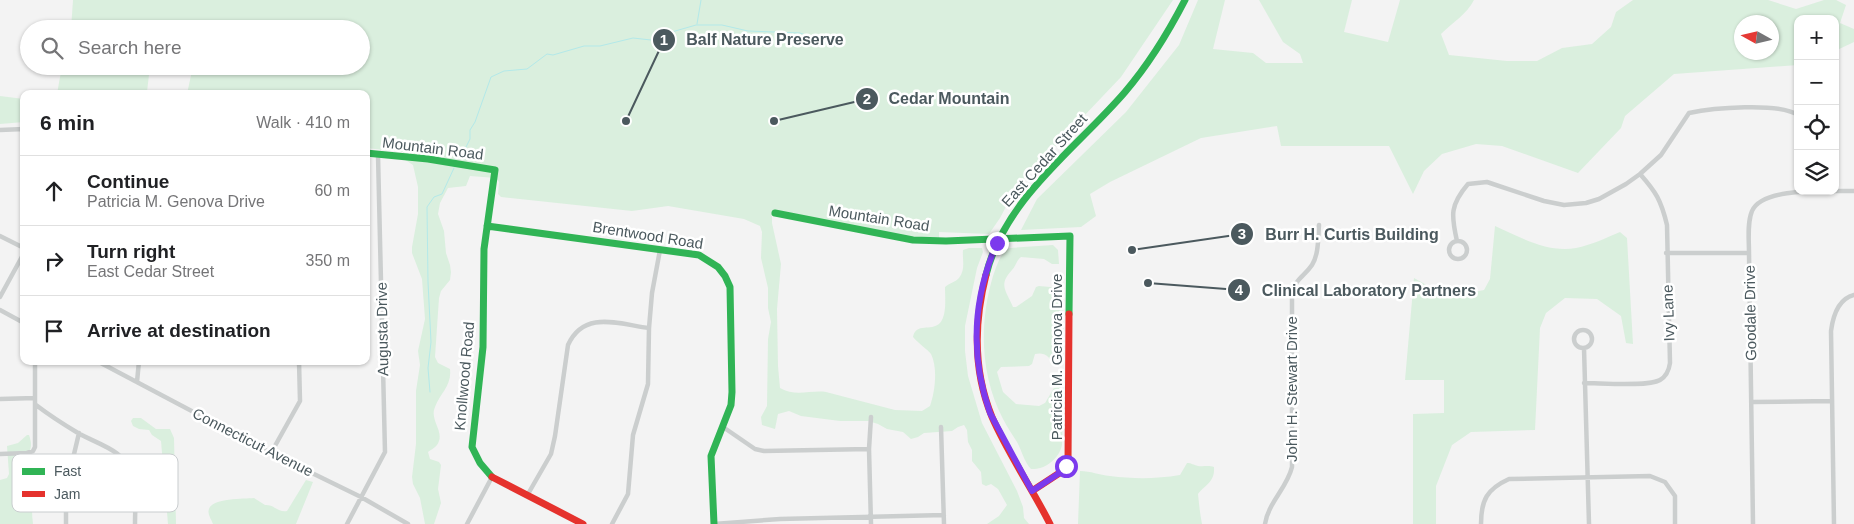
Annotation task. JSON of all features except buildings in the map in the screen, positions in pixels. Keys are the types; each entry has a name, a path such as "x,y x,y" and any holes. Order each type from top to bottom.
{"street":[{"name":"East Cedar Street","path":"1050,524 990,413 982,385 976,335 978,308 986,272 1005,227 1031,191 1130,85 1160,43 1184,0"},
{"path":"1457,241 1452,220 1457,197 1468,184 1487,182 1544,201 1564,205 1586,203 1599,199 1640,174 1661,155 1689,114 1710,109 1782,108 1794,113"},
{"path":"0,130 20,129"},
{"name":"Mountain Road","path":"370,154 428,159 495,170"},
{"name":"Augusta Drive","path":"347,524 385,452 378,155"},
{"name":"Knollwood Road","path":"495,170 483,257 483,346 472,447 481,467 492,477 583,524"},
{"name":"Ivy Lane","path":"1584,383 1649,383 1660,380 1668,374 1670,364 1666,253 1667,225 1662,205 1654,190 1640,174"},
{"name":"Goodale Drive","path":"1839,192 1854,192"},
{"name":"Goodale Drive","path":"1754,524 1749,226 1752,210 1762,199 1778,194 1794,193"},
{"name":"Mountain Road","path":"775,213 913,240 946,241 1070,236"},
{"name":"John H. Stewart Drive","path":"1265,524 1266,515 1285,486 1292,467 1291,300 1296,282 1312,266 1316,258 1319,225"},
{"name":"Brentwood Road","path":"487,226 699,255 711,260 726,276 730,287 732,392 731,405 711,456 714,524"},
{"path":"0,236 20,246"},
{"name":"Patricia M. Genova Drive","path":"1032,491 1061,472 1068,463 1070,236"},
{"path":"1457,241 1463,242 1468,250 1464,258 1458,260 1452,258 1449,252 1450,246 1457,241"},
{"path":"612,524 628,494 633,435 648,384 652,293 660,250"},
{"path":"1666,253 1749,253"},
{"path":"0,297 20,260"},
{"path":"1834,524 1831,330 1833,316 1838,306 1849,296 1854,295"},
{"path":"0,310 20,321"},
{"path":"528,494 551,454 568,345 572,336 579,328 600,321 649,328"},
{"path":"1582,329 1588,331 1592,336 1589,345 1584,348 1578,347 1573,339 1575,334 1582,329"},
{"path":"1584,348 1589,524"},
{"path":"0,454 26,453 33,451 35,447 35,365"},
{"name":"Connecticut Avenue","path":"105,365 271,453 361,497 408,524"},
{"path":"137,382 139,365"},
{"path":"271,453 300,401 299,365"},
{"path":"0,399 35,398"},
{"path":"1752,402 1832,401"},
{"path":"36,404 79,433 117,454"},
{"path":"871,418 869,449 871,524"},
{"path":"723,427 755,449 764,452 869,449"},
{"path":"941,427 944,524"},
{"path":"74,454 79,433"},
{"path":"1482,524 1483,502 1489,492 1498,484 1509,479 1587,476 1650,476 1665,482 1675,496 1675,524"},
{"path":"467,524 492,477"},
{"path":"714,524 780,519 944,515"}],"green space":[{"path":"73,0 1173,0 1121,77 1026,177 989,234 939,232 939,238 914,238 772,214 772,223 781,264 777,309 780,388 797,393 826,392 895,410 922,411 930,406 935,380 933,360 930,352 913,337 920,328 936,326 942,320 945,306 945,287 961,275 963,250 982,248 983,252 977,268 965,326 968,376 982,423 1017,491 1023,507 1024,518 1029,524 987,524 999,516 1007,505 998,489 991,484 986,486 982,484 981,472 972,461 972,450 964,425 952,431 924,433 911,439 903,432 887,429 868,421 840,421 801,416 789,411 778,414 775,429 762,425 761,417 767,406 768,339 771,322 768,308 768,288 761,258 762,232 760,226 744,219 668,206 632,211 501,197 498,194 499,182 496,178 470,176 466,186 448,188 440,203 438,214 444,231 446,253 451,272 450,280 441,291 439,298 435,357 438,363 450,369 450,375 434,412 440,436 439,440 436,446 428,452 430,459 439,462 441,465 438,489 441,503 434,524 425,524 420,498 413,484 412,477 416,444 416,391 420,365 418,351 425,319 422,279 412,253 418,214 418,187 413,165 404,159 403,152 370,148 370,90 188,90 191,75 370,75 370,20 72,20"},
{"path":"1198,0 1225,0 1213,49 1253,53 1266,63 1303,63 1300,54 1283,42 1259,0 1352,0 1344,32 1388,42 1400,0 1474,0 1463,14 1441,34 1449,55 1507,61 1537,61 1562,48 1592,44 1611,27 1616,12 1633,0 1768,0 1796,9 1824,0 1836,0 1846,5 1840,23 1854,29 1854,42 1839,49 1839,15 1794,15 1794,65 1674,74 1625,116 1621,128 1578,173 1502,146 1476,144 1442,154 1424,171 1413,194 1389,146 1281,146 1277,126 1201,138 1110,182 1090,194 1096,216 1081,227 1021,230 1037,199 1126,112 1179,45"},
{"path":"60,75 149,75 147,90 58,90"},
{"path":"0,96 20,98 20,122 0,124"},
{"path":"1495,226 1534,243 1565,249 1587,245 1620,232 1627,238 1633,344 1626,343 1621,316 1597,299 1565,298 1546,313 1540,328 1535,430 1471,432 1452,445 1436,486 1436,524 1413,524 1413,414 1444,413 1444,380 1405,380 1414,278 1439,292 1469,293 1484,290 1490,279"},
{"path":"1053,245 1058,250 1059,264 1052,264 1044,259 1021,257 1004,284 1013,307 1016,307 1032,296 1036,287 1062,288 1064,349 1061,366 1051,365 1048,357 1044,354 1035,354 1032,364 1029,366 1001,367 997,372 1003,392 1016,404 1039,406 1045,403 1054,388 1060,387 1063,389 1062,445 1058,455 1046,466 1031,469 1003,419 990,385 984,349 985,312 993,276 999,260 1007,249"},
{"path":"133,418 141,418 156,429 170,429 174,438 174,454 162,454 161,441 152,435 149,430 133,426 131,421"},
{"path":"29,435 31,443 29,454 12,454 12,512 32,512 33,524 0,524 0,480 7,478 9,474 7,446 18,443"},
{"path":"1187,463 1214,467 1213,476 1198,494 1202,524 1078,524 1080,471 1128,478 1162,477 1180,475"},
{"path":"306,480 313,482 296,524 213,524 209,509 211,505 222,501 254,498 265,505 281,511 287,511"},
{"path":"167,512 176,512 176,524 168,524"}],"waterway":[{"path":"697,24 701,0"},
{"path":"455,159 458,147 465,149 470,139 470,130 475,122 491,77 504,71 527,69 547,54 553,55 584,46 600,46 633,38 651,40 658,36 696,25 722,25 748,31 800,33 834,46"},
{"path":"430,392 428,368 431,342 427,207 434,197 442,194 454,168"}],"traffic: fast":[{"path":"986,275 995,247 1025,199 1044,176 1134,81 1158,48 1185,0"},
{"path":"370,153 428,159 495,170 484,249 483,347 472,447 480,463 492,477"},
{"path":"775,213 913,240 946,241 1070,236 1069,314"},
{"path":"487,226 699,255 718,267 725,276 730,287 732,392 731,405 711,456 714,524"}],"traffic: jam":[{"path":"986,275 979,311 977,346 981,382 992,417 1005,444 1050,524"},
{"path":"1032,491 1061,472 1068,463 1069,314"},
{"path":"492,477 583,524"}],"place":[{"name":"Balf Nature Preserve","path":"626,121"},
{"name":"Cedar Mountain","path":"774,121"},
{"name":"Burr H. Curtis Building","path":"1132,250"},
{"name":"Clinical Laboratory Partners","path":"1148,283"}],"route":[{"path":"997,243 984,279 980,297 976,341 981,381 990,413 1032,491 1061,472 1066,466"}]}
